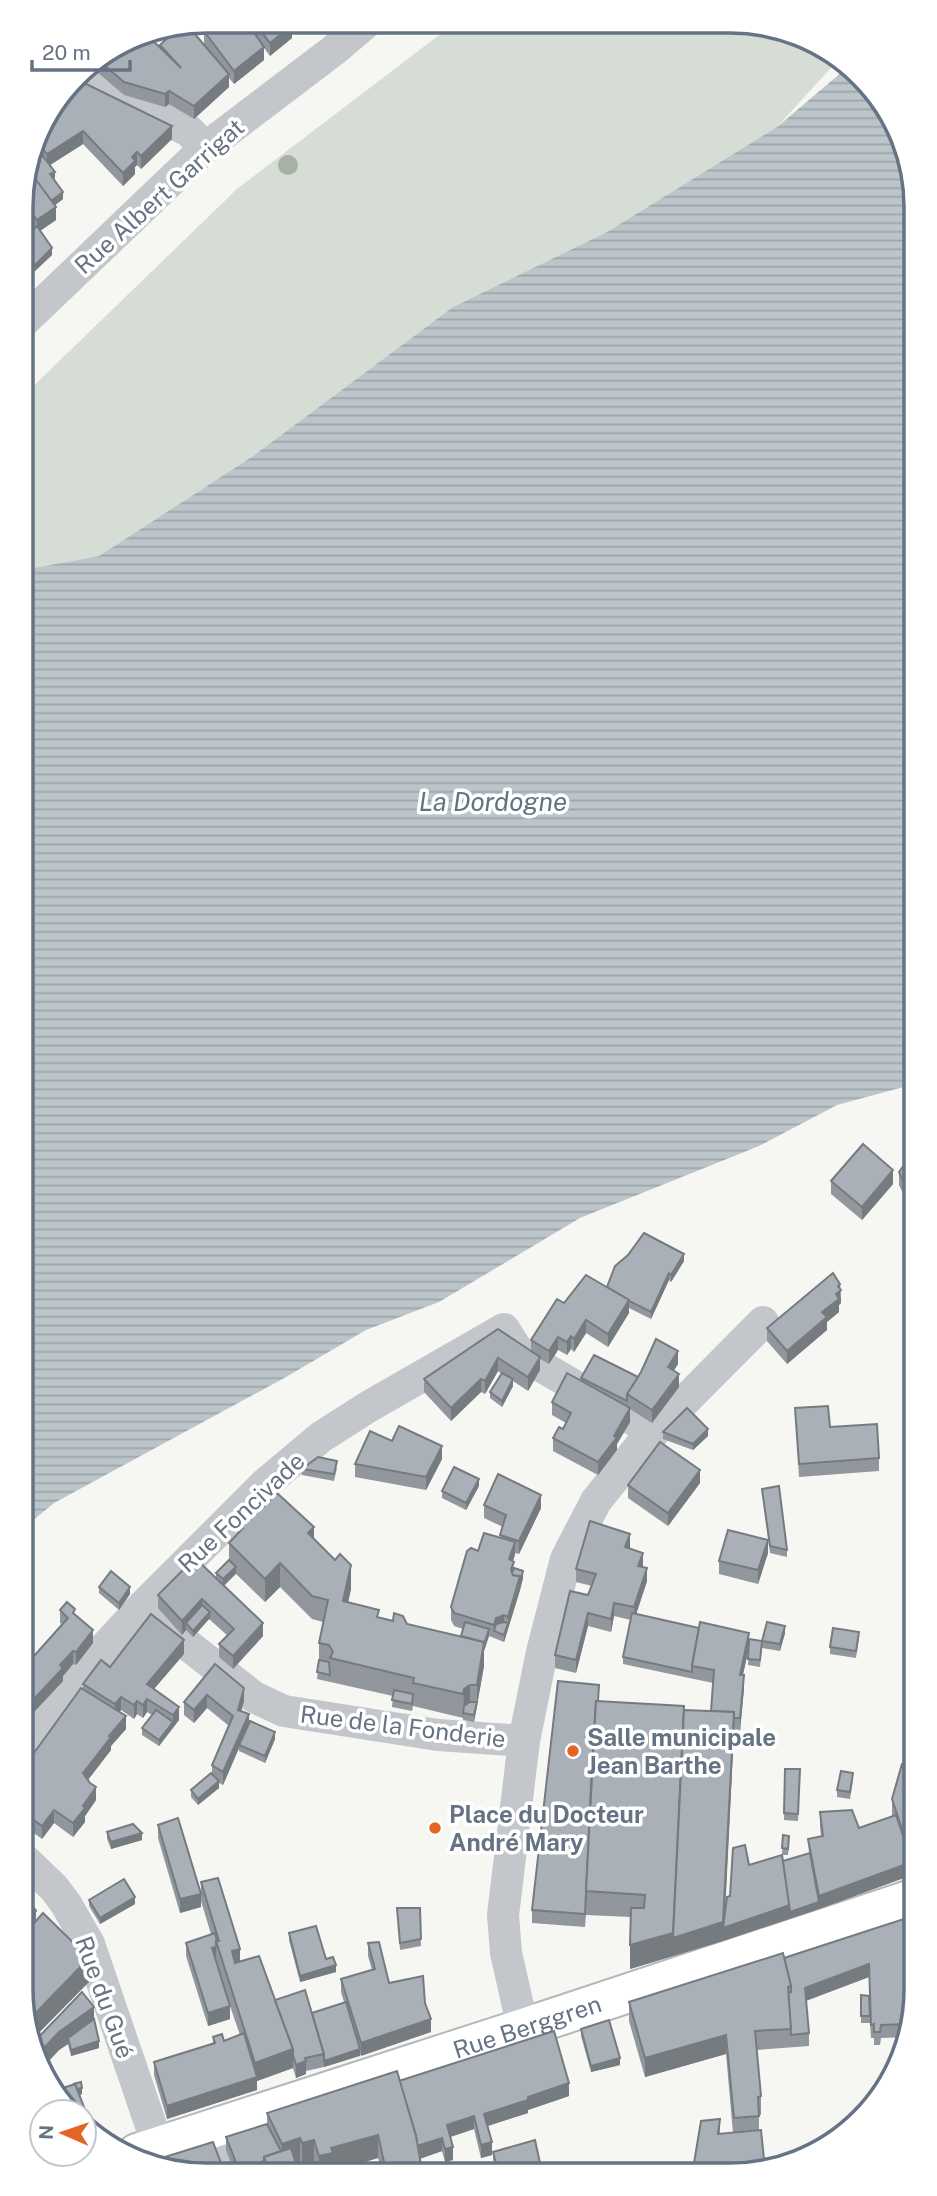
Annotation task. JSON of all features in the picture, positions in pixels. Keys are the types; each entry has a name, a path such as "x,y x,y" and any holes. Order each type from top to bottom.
{"main road":[{"name":"Rue Berggren","path":"148,2150 903,1902"}],"street":[{"name":"Rue Albert Garrigat","path":"34,312 205,148 354,33"},
{"path":"87,82 142,113 164,119 189,131 205,148"},
{"path":"523,2028 506,1953 503,1915 524,1741 542,1652 566,1559 596,1501 641,1445 764,1322"},
{"name":"Rue Foncivade","path":"33,1739 84,1671 141,1608 265,1484 321,1437 504,1329 520,1354 654,1432"},
{"name":"Rue de la Fonderie","path":"141,1608 254,1697 284,1712 438,1735 524,1741"},
{"name":"Rue du Gué","path":"33,1868 66,1903 89,1944 93,1990 148,2150"},
{"path":"43,1928 66,1903"},
{"path":"212,2129 223,2163"}],"shaded area":[{"path":"442,33 730,33 786,42 807,51 832,67 777,127 607,232 453,307 253,456 99,556 34,568 34,385 237,189"}],"water":[{"name":"La Dordogne","path":"840,73 861,93 886,130 895,151 902,185 904,1087 837,1105 759,1146 580,1218 439,1302 366,1330 286,1377 54,1503 33,1520 34,568 99,556 253,456 453,307 607,232 777,127"}],"building":[{"path":"206,33 254,33 264,47 234,71"},
{"path":"262,33 282,33 270,43"},
{"path":"195,34 229,74 194,106 169,91 165,94 124,82 105,66 130,51 154,41 181,68 160,45 167,38"},
{"path":"85,84 172,126 141,156 137,152 132,157 135,161 123,173 83,131 47,154 44,150 51,130 69,101"},
{"path":"42,155 55,172 50,174 63,192 51,201 36,180"},
{"path":"36,180 56,207 37,220 34,216"},
{"path":"37,226 52,248 35,265 34,263 34,229"},
{"path":"863,1144 893,1170 862,1207 831,1181"},
{"path":"903,1166 903,1181 899,1172"},
{"path":"644,1233 684,1254 671,1275 669,1273 651,1312 607,1287 615,1266 628,1255"},
{"path":"833,1273 840,1284 838,1286 841,1290 836,1294 839,1299 822,1312 827,1317 787,1351 767,1328"},
{"path":"586,1275 629,1300 608,1334 586,1320 574,1339 571,1336 567,1342 558,1337 549,1351 531,1340 557,1299 564,1303"},
{"path":"498,1329 540,1357 528,1377 498,1358 485,1381 481,1379 451,1408 424,1379"},
{"path":"656,1339 678,1351 668,1367 679,1374 652,1410 627,1394 641,1372"},
{"path":"594,1355 638,1377 627,1394 627,1401 581,1378"},
{"path":"502,1373 513,1379 502,1401 490,1392"},
{"path":"567,1373 630,1408 614,1436 617,1437 598,1462 553,1438 559,1427 563,1429 571,1413 552,1402"},
{"path":"828,1406 830,1427 877,1424 879,1458 799,1464 795,1408"},
{"path":"687,1408 708,1429 693,1444 663,1432"},
{"path":"399,1426 442,1446 426,1477 355,1464 370,1431 392,1441"},
{"path":"660,1442 700,1470 668,1513 628,1485"},
{"path":"318,1457 337,1461 334,1474 302,1469"},
{"path":"454,1467 479,1479 466,1503 442,1491"},
{"path":"498,1474 541,1495 519,1541 500,1535 506,1515 484,1505"},
{"path":"779,1486 787,1550 770,1546 762,1489"},
{"path":"277,1493 314,1527 308,1533 335,1560 340,1554 351,1565 343,1601 379,1610 377,1617 393,1621 394,1613 403,1616 407,1624 484,1642 477,1685 470,1685 464,1689 463,1694 413,1683 414,1678 330,1658 333,1652 329,1645 319,1643 328,1600 312,1596 280,1563 265,1579 229,1543 243,1528 240,1525 261,1503 264,1506"},
{"path":"590,1521 630,1534 625,1547 643,1553 638,1566 647,1568 634,1607 614,1603 611,1619 588,1613 576,1660 555,1655 570,1591 588,1595 596,1574 576,1569"},
{"path":"728,1530 768,1540 758,1570 719,1561"},
{"path":"484,1533 515,1542 509,1559 514,1562 511,1569 513,1575 520,1576 508,1617 504,1615 496,1618 494,1625 454,1613 451,1607 467,1551 471,1548 478,1551"},
{"path":"195,1558 263,1623 233,1656 219,1644 234,1629 202,1599 182,1621 158,1595"},
{"path":"229,1560 236,1567 223,1579 216,1573"},
{"path":"514,1568 523,1571 520,1583 520,1576 512,1573"},
{"path":"111,1571 130,1587 119,1603 99,1587"},
{"path":"67,1602 75,1609 73,1613 93,1630 76,1652 73,1651 60,1665 63,1668 33,1700 33,1657 68,1618 60,1610"},
{"path":"202,1605 210,1612 193,1631 186,1623"},
{"path":"632,1613 699,1628 692,1672 623,1657"},
{"path":"151,1614 184,1640 147,1684 179,1707 173,1715 147,1699 143,1705 137,1701 134,1705 121,1697 115,1704 83,1684 101,1660 110,1667"},
{"path":"465,1622 489,1629 484,1644 461,1636"},
{"path":"700,1622 749,1633 740,1675 744,1675 740,1718 734,1718 734,1712 711,1711 714,1670 692,1666"},
{"path":"767,1622 785,1626 780,1644 762,1641"},
{"path":"508,1623 504,1635 494,1631 496,1624"},
{"path":"833,1628 859,1632 856,1651 830,1647"},
{"path":"749,1639 762,1641 760,1660 748,1659"},
{"path":"319,1660 329,1662 330,1675 317,1672"},
{"path":"215,1664 244,1688 238,1710 249,1714 223,1772 212,1765 233,1716 207,1695 194,1710 184,1702"},
{"path":"558,1681 599,1685 592,1765 585,1914 532,1910"},
{"path":"81,1688 126,1716 83,1773 96,1787 73,1823 54,1810 42,1826 33,1819 33,1754"},
{"path":"394,1690 413,1694 412,1704 392,1700"},
{"path":"596,1701 684,1706 673,1933 630,1945 631,1908 644,1908 645,1895 586,1891"},
{"path":"477,1702 474,1715 463,1713 464,1706"},
{"path":"156,1710 173,1722 159,1740 142,1728"},
{"path":"684,1710 734,1712 723,1922 673,1938"},
{"path":"250,1721 275,1732 265,1756 239,1745"},
{"path":"903,1764 903,1832 892,1799"},
{"path":"785,1769 800,1769 798,1814 784,1813"},
{"path":"841,1771 853,1773 850,1792 837,1790"},
{"path":"211,1773 219,1781 198,1799 191,1790"},
{"path":"852,1810 859,1828 896,1815 903,1836 903,1865 819,1896 808,1839 823,1836 820,1812"},
{"path":"178,1818 201,1894 180,1899 158,1825"},
{"path":"133,1824 142,1833 111,1842 107,1832"},
{"path":"783,1835 789,1836 788,1849 782,1848"},
{"path":"745,1845 749,1865 782,1855 790,1905 723,1928 727,1897 730,1896 733,1848"},
{"path":"810,1853 819,1902 790,1912 783,1861"},
{"path":"218,1878 240,1949 232,1951 235,1963 259,1956 293,2049 255,2063 216,1941 219,1941 201,1882"},
{"path":"124,1879 135,1897 100,1918 89,1900"},
{"path":"397,1908 420,1908 421,1939 400,1943"},
{"path":"43,1913 89,1958 35,2013 33,1989 33,1924"},
{"path":"903,1919 903,2000 900,2024 881,2025 880,2032 874,2032 874,2024 871,2025 869,1964 805,1988 809,2033 791,2035 788,1993 791,1992 791,1986 784,1958"},
{"path":"316,1926 326,1959 333,1957 336,1965 300,1976 289,1933"},
{"path":"215,1933 216,1947 212,1948 230,2006 208,2013 186,1943"},
{"path":"379,1942 389,1983 423,1976 425,2003 431,2019 361,2043 341,1979 375,1969 368,1943"},
{"path":"783,1953 791,1986 788,1987 791,2029 755,2031 761,2096 758,2097 759,2116 734,2118 726,2035 645,2058 629,2002"},
{"path":"305,1990 324,2054 305,2058 306,2061 296,2065 275,2000"},
{"path":"82,1992 94,2007 59,2032 44,2048 40,2036"},
{"path":"861,1995 869,1996 870,2016 861,2016"},
{"path":"346,2002 360,2049 324,2061 312,2013"},
{"path":"94,2019 99,2041 71,2050 68,2038"},
{"path":"609,2020 620,2058 591,2066 581,2029"},
{"path":"554,2031 569,2083 484,2114 492,2142 481,2145 474,2116 447,2125 453,2147 445,2149 442,2138 417,2146 399,2081"},
{"path":"244,2033 257,2077 167,2106 154,2062 215,2043 213,2037 222,2034 224,2041"},
{"path":"397,2071 416,2136 421,2163 384,2163 378,2135 331,2148 333,2153 319,2156 314,2140 302,2143 300,2138 282,2144 267,2113"},
{"path":"81,2082 82,2088 77,2089 73,2084"},
{"path":"75,2084 81,2098 72,2098 65,2087"},
{"path":"720,2119 718,2134 761,2130 764,2159 694,2163 701,2121"},
{"path":"267,2124 281,2151 264,2157 264,2161 258,2163 236,2163 226,2137"},
{"path":"535,2140 540,2163 496,2163 493,2152"},
{"path":"213,2142 221,2163 196,2162 165,2157"},
{"path":"291,2148 296,2163 266,2163 264,2157"}],"place":[{"name":"Salle municipale Jean Barthe","path":"573,1751"},
{"name":"Place du Docteur André Mary","path":"435,1828"}]}
